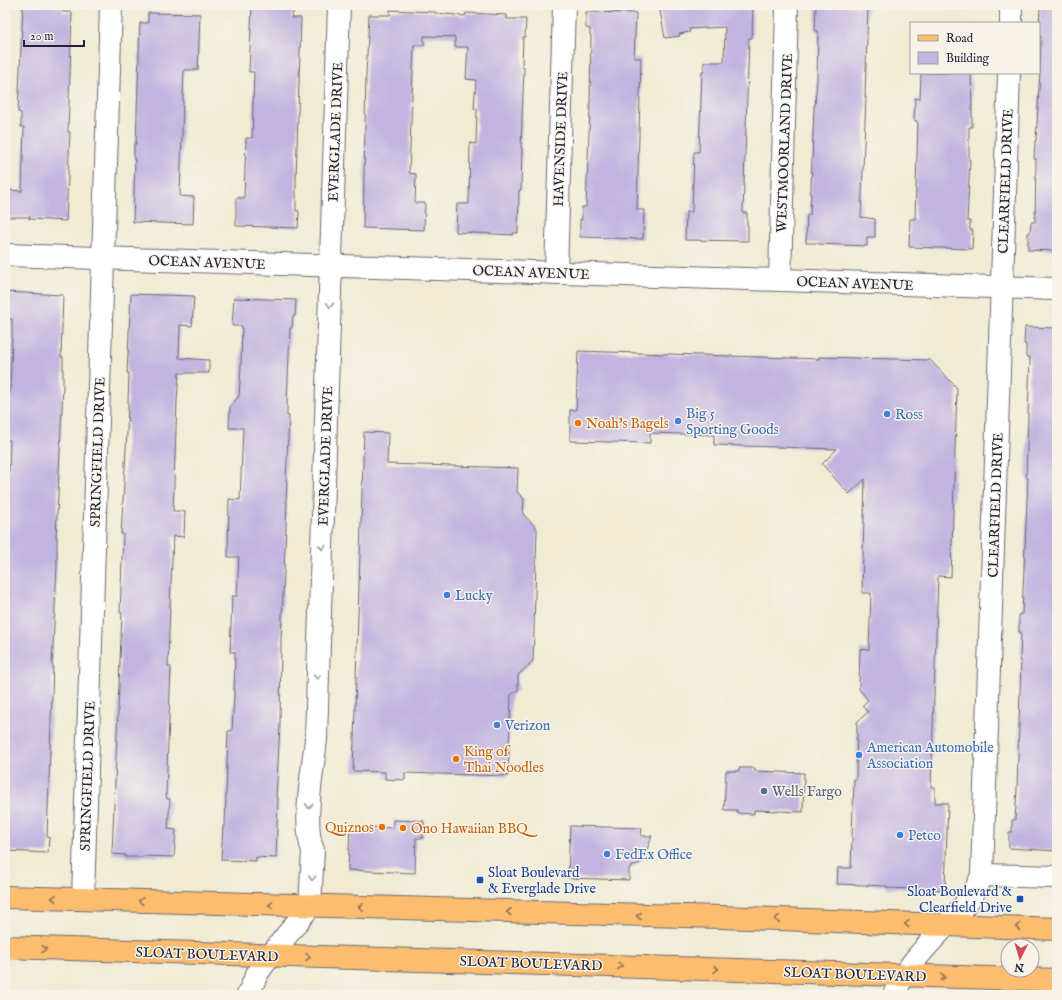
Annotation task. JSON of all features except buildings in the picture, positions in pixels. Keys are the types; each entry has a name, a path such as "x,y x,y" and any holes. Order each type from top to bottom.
{"main road":[{"path":"5,897 1057,929"},
{"name":"SLOAT BOULEVARD","path":"5,947 1057,980"}],"street":[{"name":"SPRINGFIELD DRIVE","path":"84,899 111,5"},
{"name":"EVERGLADE DRIVE","path":"310,906 313,850 309,843 308,825 316,739 339,5"},
{"name":"HAVENSIDE DRIVE","path":"556,273 564,5"},
{"name":"WESTMOORLAND DRIVE","path":"780,280 787,5"},
{"path":"1011,5 1011,22"},
{"name":"CLEARFIELD DRIVE","path":"894,995 904,976 920,955 970,899 979,884 982,874 1009,74"},
{"name":"OCEAN AVENUE","path":"5,256 1057,289"},
{"path":"982,874 1057,877"},
{"path":"248,995 257,974 269,956 310,906"}],"place":[{"name":"Ross","path":"887,414"},
{"name":"Big 5 Sporting Goods","path":"678,421"},
{"name":"Noah's Bagels","path":"578,423"},
{"name":"Lucky","path":"447,595"},
{"name":"Verizon","path":"497,725"},
{"name":"American Automobile Association","path":"859,755"},
{"name":"King of Thai Noodles","path":"456,759"},
{"name":"Wells Fargo","path":"764,791"},
{"name":"Quiznos","path":"382,827"},
{"name":"Ono Hawaiian BBQ","path":"403,828"},
{"name":"Petco","path":"900,835"},
{"name":"FedEx Office","path":"607,854"},
{"name":"Sloat Boulevard & Everglade Drive","path":"480,880"},
{"name":"Sloat Boulevard & Clearfield Drive","path":"1020,899"}]}
